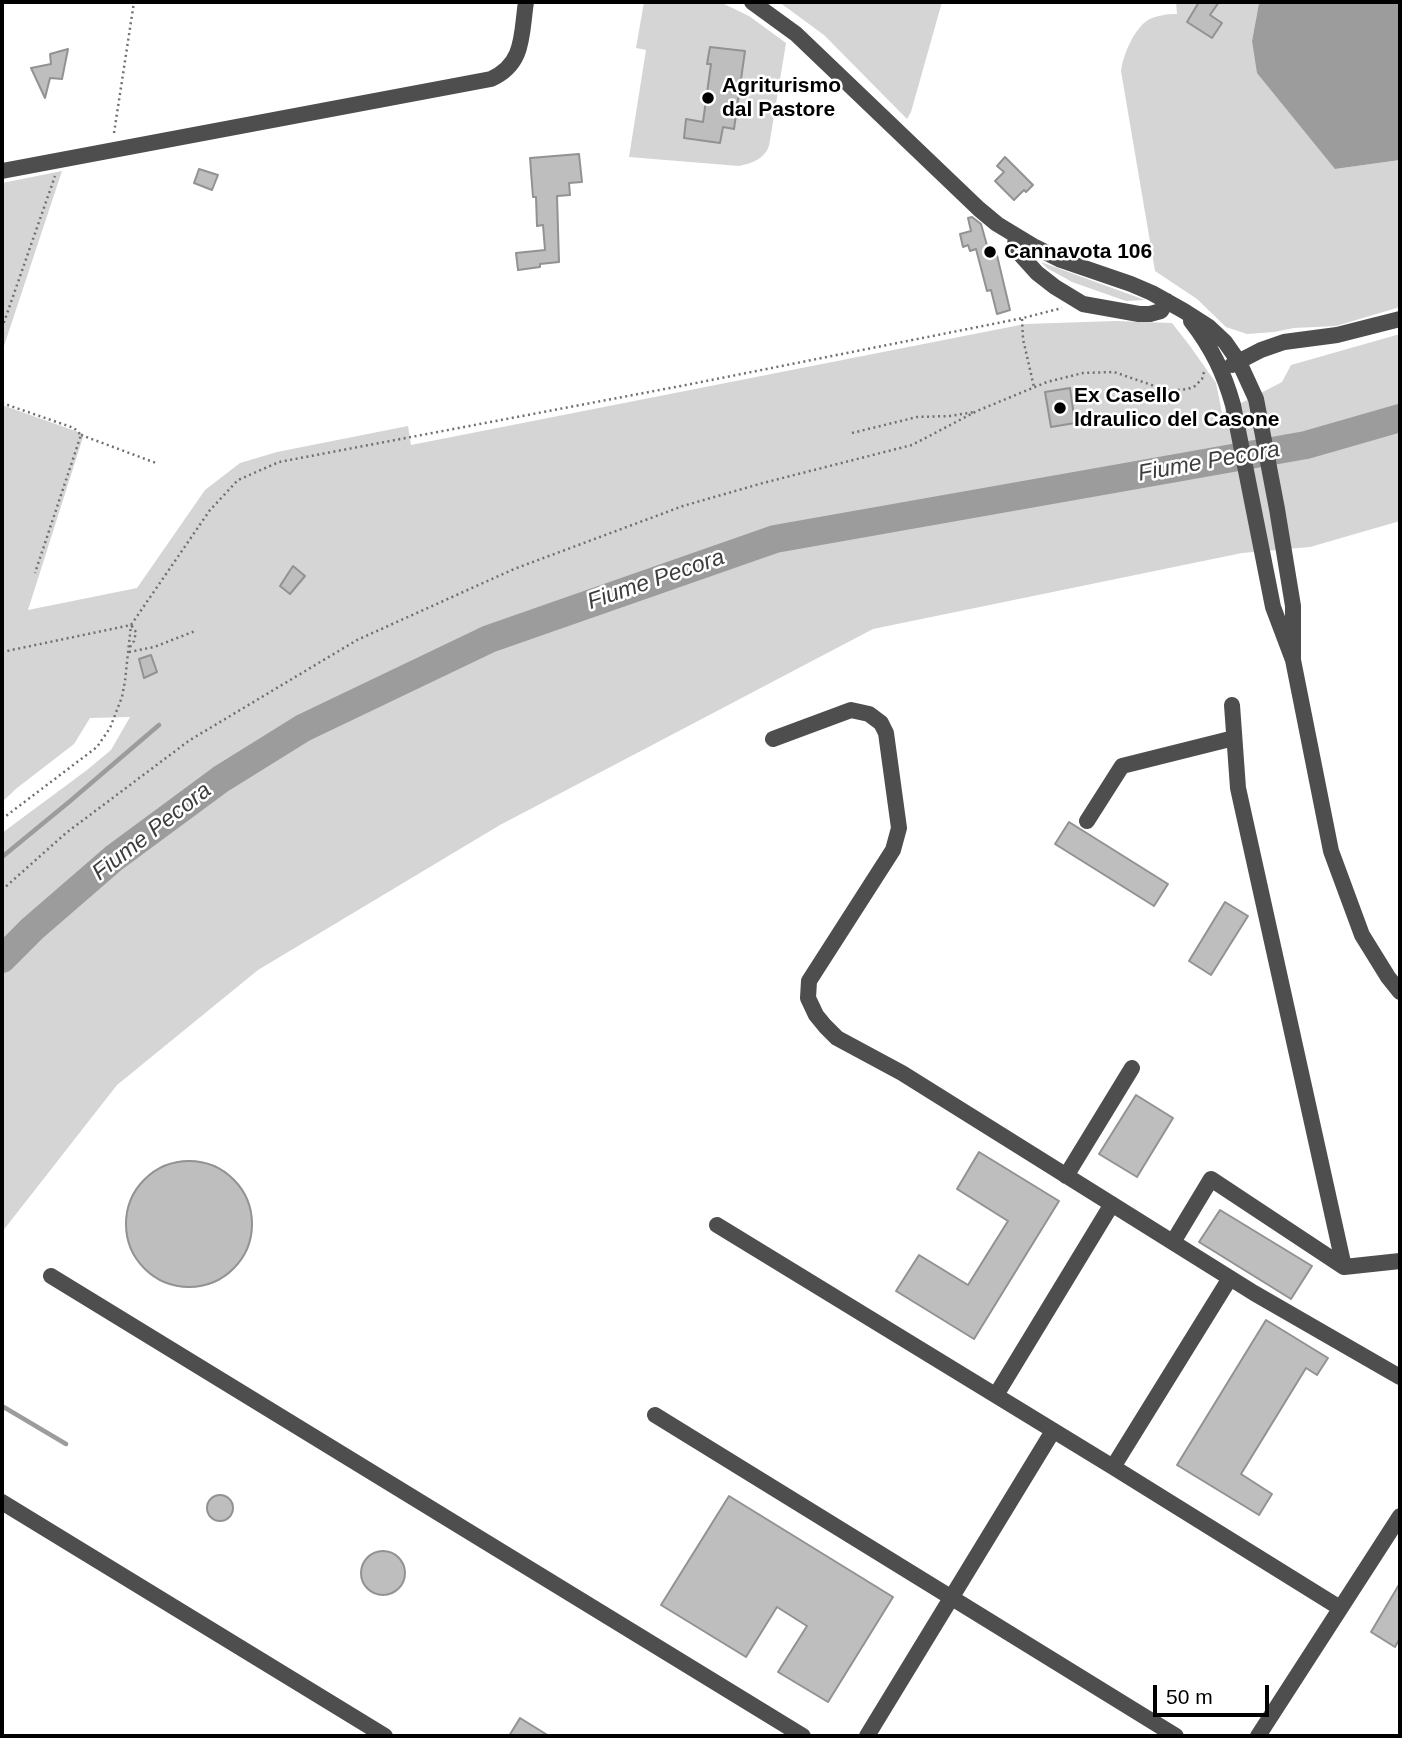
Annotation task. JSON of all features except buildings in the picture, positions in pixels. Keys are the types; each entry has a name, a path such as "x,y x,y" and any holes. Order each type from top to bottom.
{"street":[{"path":"2,171 491,79 511,66 517,57 526,2"},
{"path":"752,2 796,34 979,209 1016,236 1061,260 1132,284 1167,301 1209,327 1225,342 1239,362 1256,399 1293,606 1293,660"},
{"path":"1016,236 1015,245 1025,260 1073,300 1139,314 1161,311 1167,301"},
{"path":"1184,311 1216,357 1213,369 1233,405 1273,607 1293,660 1331,851 1362,935 1400,992"},
{"path":"1213,369 1239,362 1284,342 1337,335 1400,319"},
{"path":"1232,705 1238,788 1344,1266"},
{"path":"773,739 851,710 869,714 881,723 886,733 899,828 894,850 809,981 808,998 816,1015 837,1038 902,1073 1230,1278 1400,1377"},
{"path":"1087,821 1122,766 1234,737"},
{"path":"1066,1176 1132,1068"},
{"path":"1173,1242 1211,1179 1344,1266 1400,1261"},
{"path":"996,1395 1112,1204"},
{"path":"717,1226 1340,1608"},
{"path":"51,1276 803,1736"},
{"path":"1113,1468 1230,1278"},
{"path":"654,1415 1176,1736"},
{"path":"867,1736 1053,1431"},
{"path":"2,1502 385,1736"},
{"path":"1258,1736 1400,1517"}],"path":[{"path":"112,150 134,2"},
{"path":"2,328 61,160"},
{"path":"2,819 97,747 110,728 122,697 131,625 210,510 238,481 279,461 686,385 1021,318 1055,311 1066,307 1073,300"},
{"path":"1021,318 1034,387"},
{"path":"2,890 66,833 190,740 357,640 514,569 683,506 912,446 977,411 1047,382 1083,373 1114,372 1167,390 1177,390 1195,386 1213,369"},
{"path":"2,403 74,428 81,435 156,463"},
{"path":"852,433 917,417 950,416 977,411"},
{"path":"35,573 81,435"},
{"path":"2,652 131,625"},
{"path":"129,650 154,647 195,631"}],"shaded area":[{"name":"Agriturismo dal Pastore","path":"644,2 720,2 749,16 786,43 769,146 761,157 739,166 629,157 646,50 636,48"},
{"path":"779,2 942,2 907,119 824,35"},
{"path":"1176,2 1261,2 1252,41 1335,169 1400,160 1400,307 1336,326 1247,334 1226,327 1197,299 1155,271 1121,71 1127,50 1138,30 1151,18 1177,14"},
{"path":"1261,2 1400,2 1400,160 1335,169 1257,73 1252,41"},
{"path":"62,171 2,352 2,183"},
{"path":"1041,262 1145,300 1126,301 1072,282"},
{"path":"1116,321 1172,323 1216,383 1222,413 1282,382 1291,365 1400,334 1400,521 1310,547 1242,553 873,629 500,825 258,970 117,1085 2,1232 2,833 111,750 130,717 90,718 74,744 2,802 2,405 84,434 28,610 137,588 205,490 240,463 277,452 408,426 411,445 1025,324"}],"waterway":[{"name":"Fiume Pecora","path":"2,959 32,929 114,858 221,779 303,728 489,639 775,539 1306,445 1400,418"},
{"path":"2,857 159,725"},
{"path":"2,1406 66,1444"}],"place":[{"name":"Agriturismo dal Pastore","path":"708,98"},
{"name":"Cannavota 106","path":"990,252"},
{"name":"Ex Casello Idraulico del Casone","path":"1060,408"}]}
